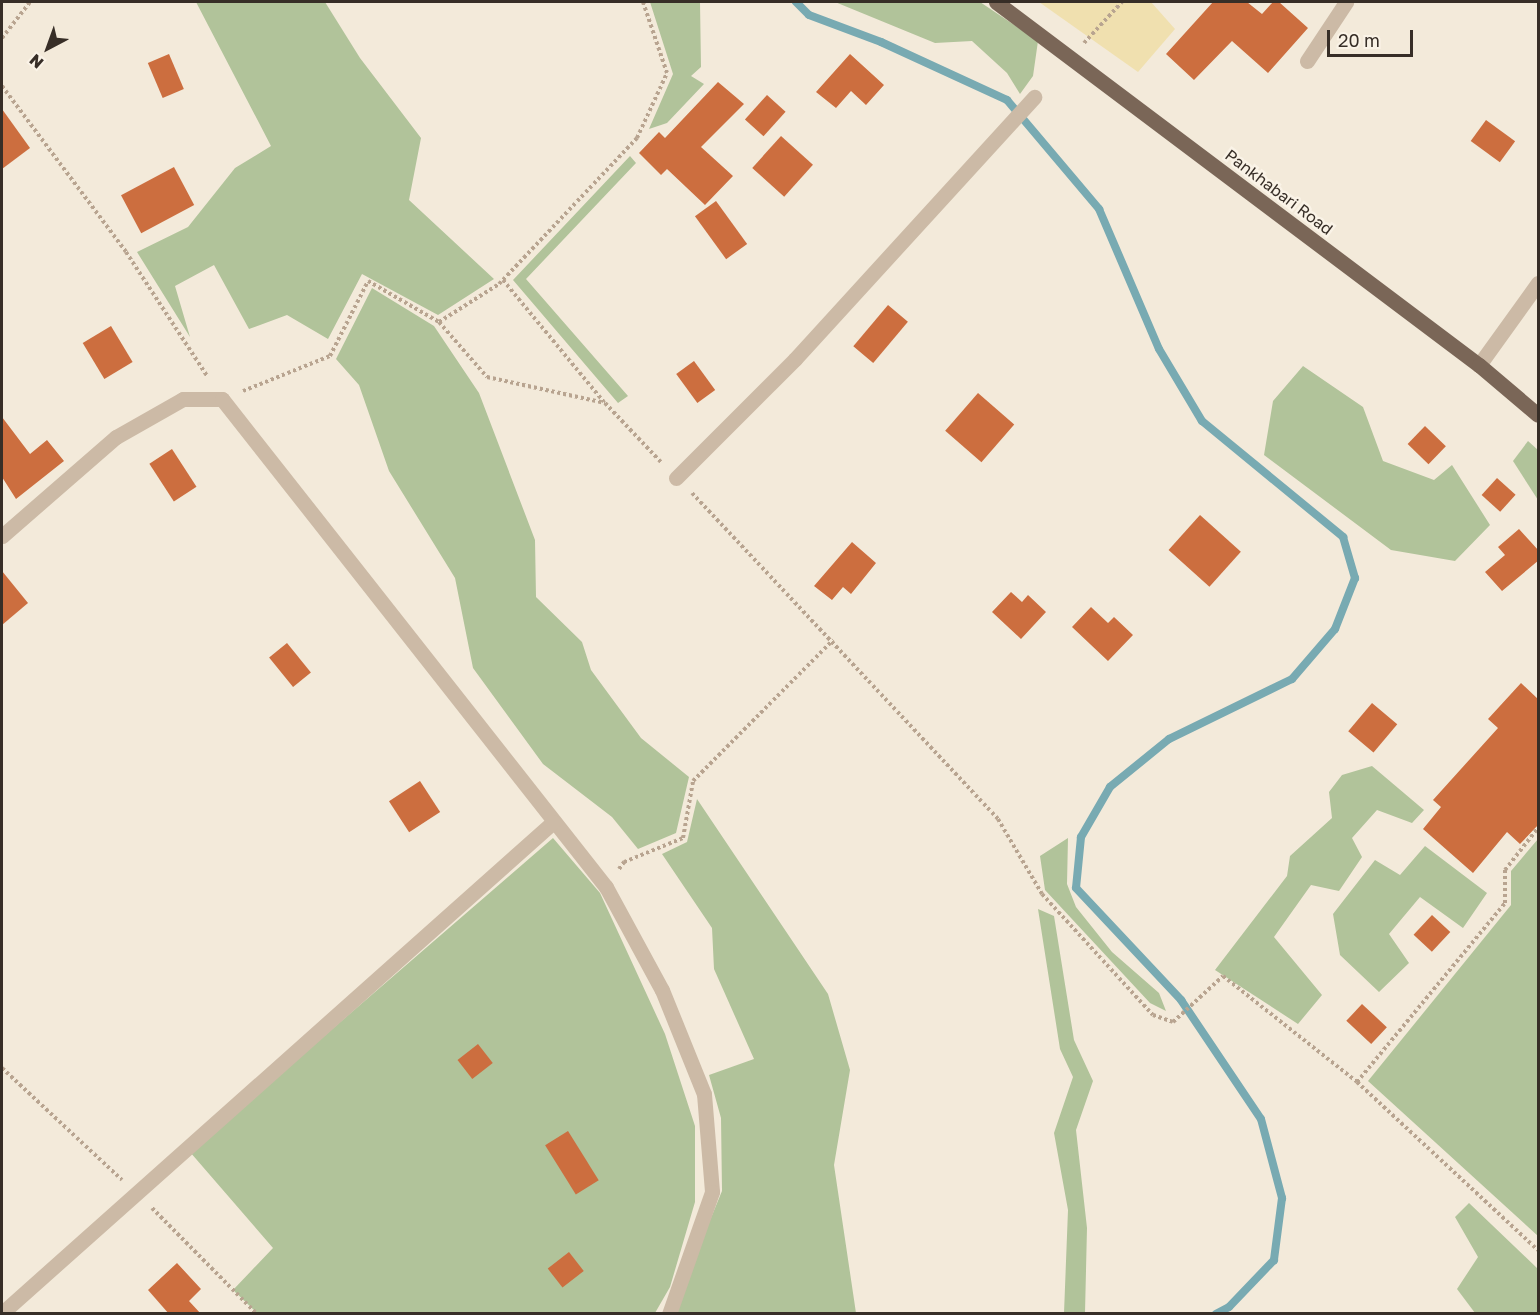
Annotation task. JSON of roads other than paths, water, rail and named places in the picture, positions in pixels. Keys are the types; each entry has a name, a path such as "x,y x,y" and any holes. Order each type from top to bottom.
{"main road":[{"name":"Pankhabari Road","path":"996,2 1479,364 1539,415"}],"street":[{"path":"1307,61 1346,2"},
{"path":"676,478 795,359 1034,97"},
{"path":"1479,364 1539,283"},
{"path":"2,536 116,437 183,399 222,399 606,887 662,990 704,1094 712,1192 669,1314"},
{"path":"2,1313 553,822"}],"waterway":[{"path":"796,2 809,15 881,42 1007,100 1099,209 1159,349 1202,421 1343,537 1355,578 1335,629 1292,679 1169,739 1110,787 1081,837 1076,888 1181,1000 1261,1119 1282,1198 1274,1260 1229,1307 1216,1314"}]}
